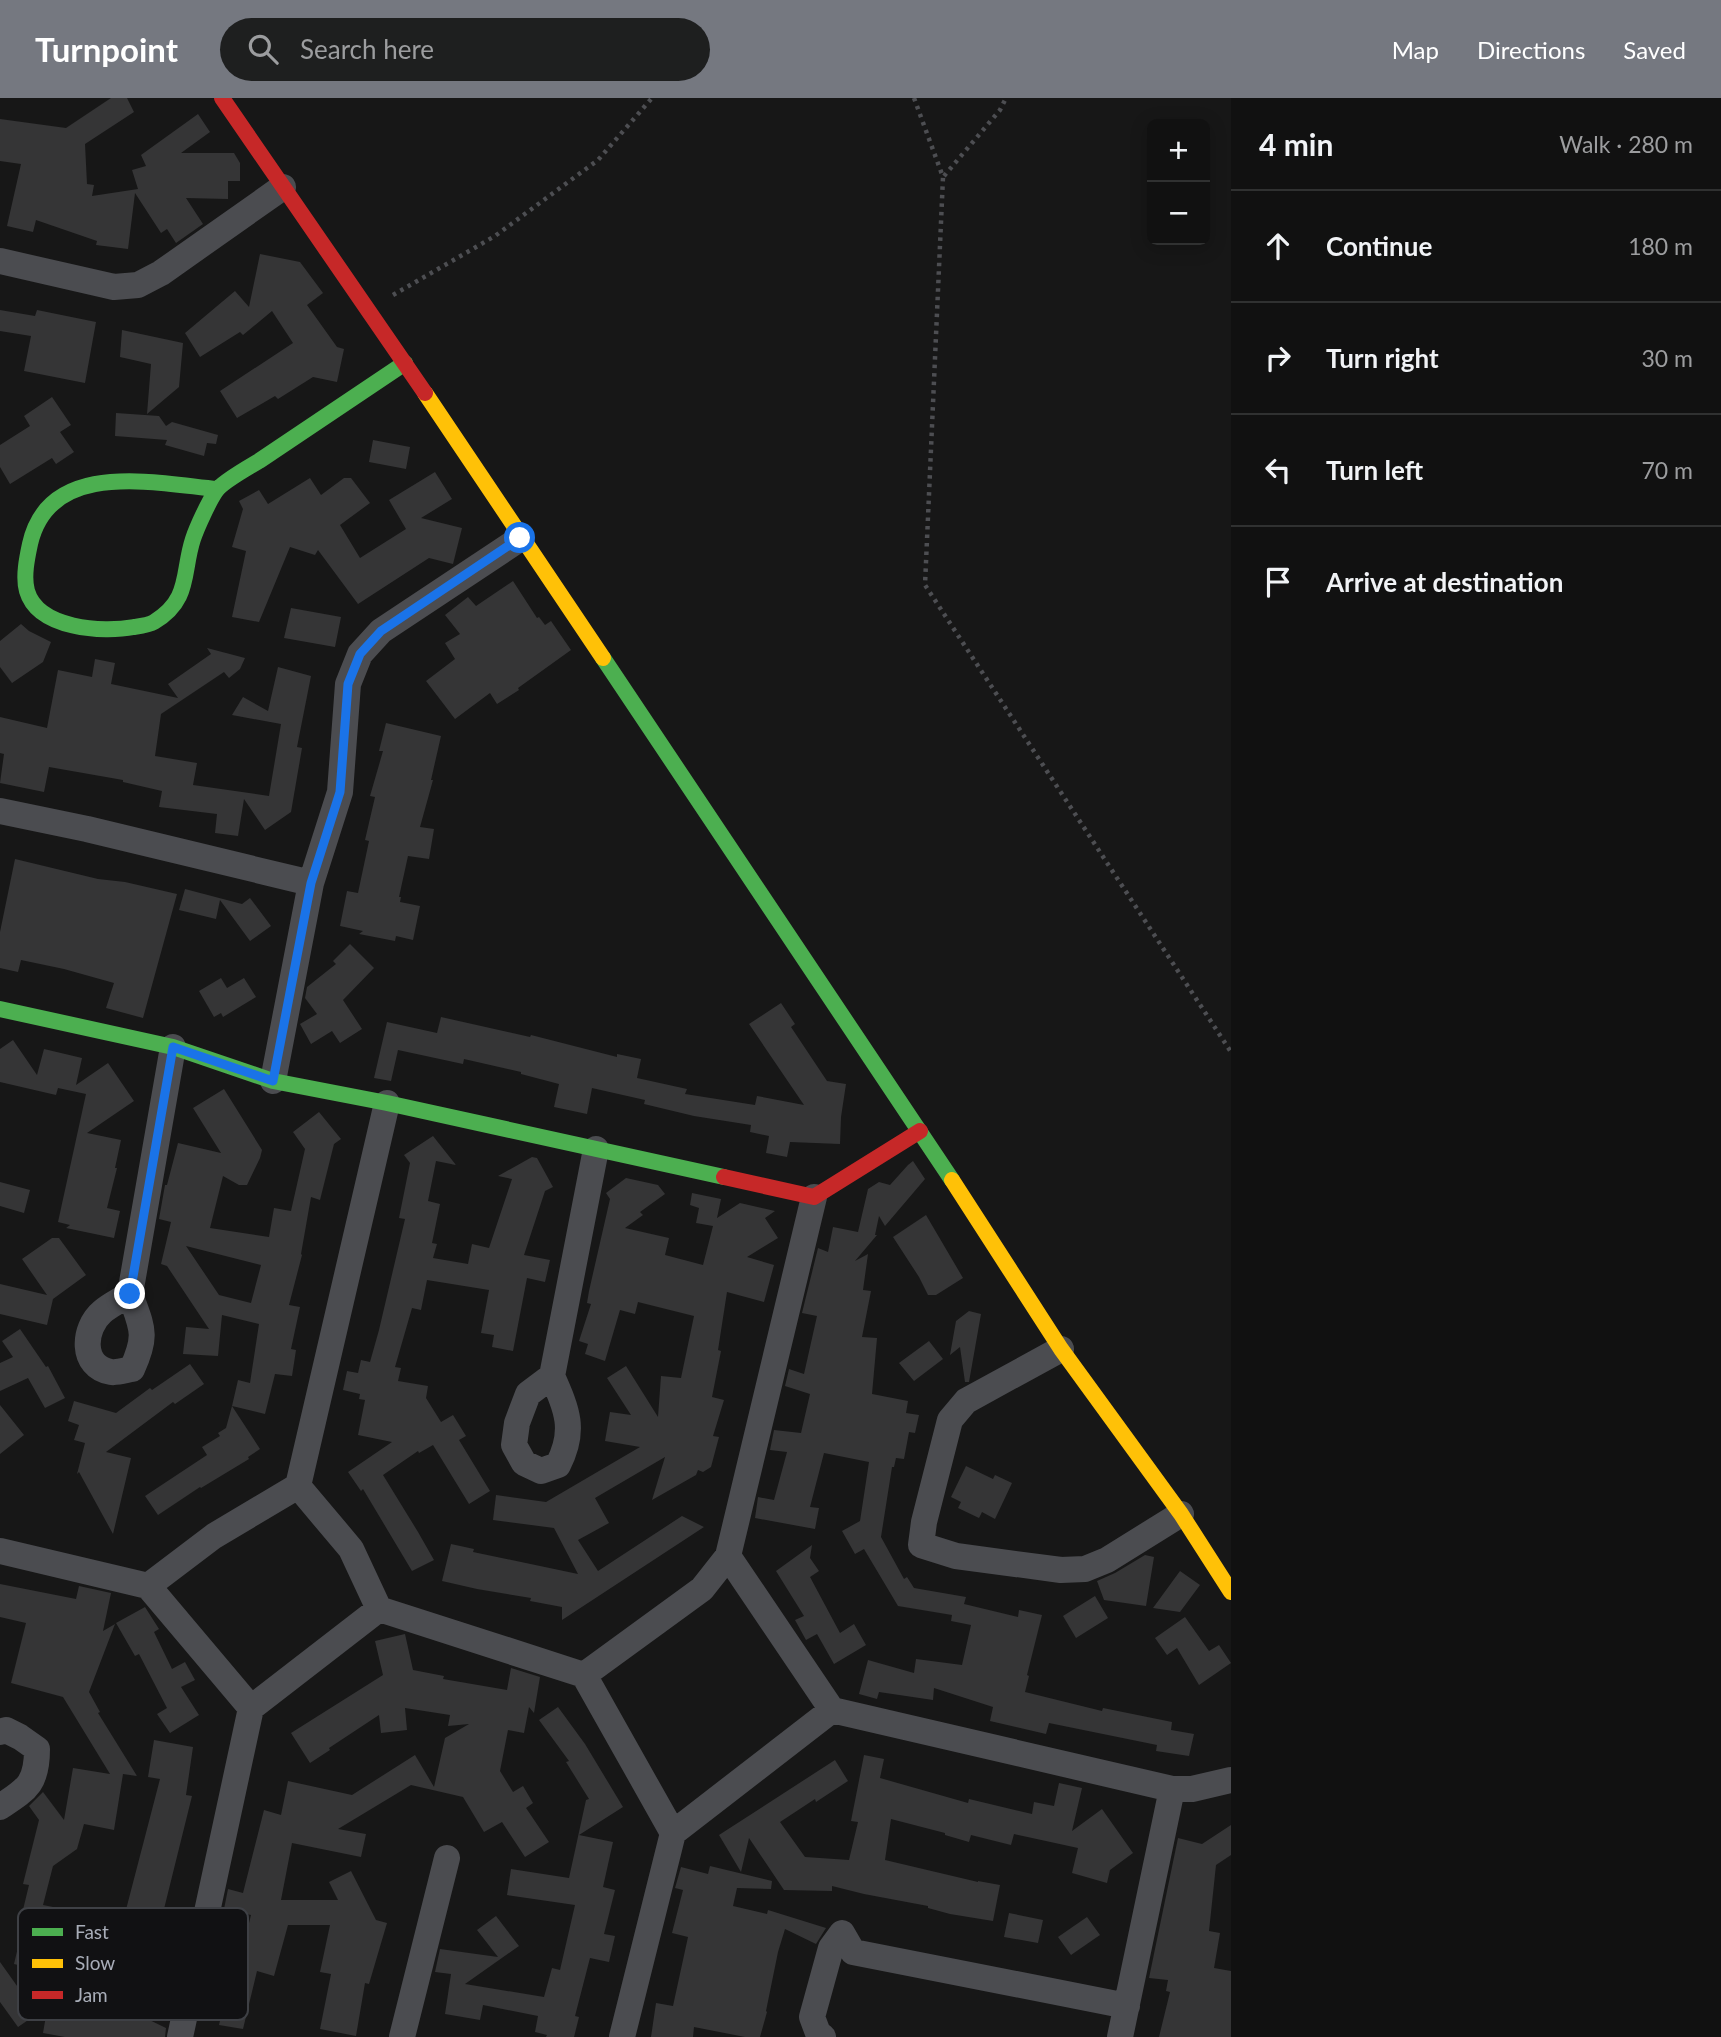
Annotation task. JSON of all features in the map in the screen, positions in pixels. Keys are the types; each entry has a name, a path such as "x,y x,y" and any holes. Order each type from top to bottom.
{"street":[{"path":"222,98 645,719 920,1131 1061,1349 1181,1514 1231,1592"},
{"path":"0,261 114,287 138,285 161,273 283,187"},
{"path":"217,489 126,480 89,485 61,495 38,521 30,542 26,567 27,592 40,612 56,621 75,626 104,630 153,623 172,607 184,587 193,539 217,489 405,363"},
{"path":"273,1081 311,883 340,792 348,684 360,654 381,631 520,538"},
{"path":"0,811 311,883"},
{"path":"0,1009 173,1047 273,1081 387,1103 814,1197 920,1131"},
{"path":"130,1294 173,1047"},
{"path":"148,1586 214,1536 298,1486 387,1103"},
{"path":"552,1376 596,1149"},
{"path":"584,1675 702,1589 728,1556 814,1197"},
{"path":"1061,1349 966,1401 950,1420 920,1545 956,1556 1061,1570 1085,1569 1107,1560 1181,1514"},
{"path":"298,1486 351,1549 379,1609 584,1675 673,1833"},
{"path":"0,1551 148,1586 251,1708"},
{"path":"728,1556 832,1710 1172,1789 1192,1789 1231,1780"},
{"path":"208,1908 251,1708 379,1609"},
{"path":"622,2037 673,1833 832,1710"},
{"path":"0,1732 6,1730 37,1749 37,1770 25,1790 0,1807"},
{"path":"1120,2037 1172,1789"},
{"path":"402,2037 447,1858"},
{"path":"823,2037 818,2033 812,2017 831,1948 842,1933 853,1952 1127,2006"}],"path":[{"path":"368,310 495,236 598,160 652,98"},
{"path":"914,98 943,177 925,586 1231,1052"},
{"path":"943,177 1000,110 1006,98"}],"building":[{"path":"111,98 127,98 134,112 85,144 87,184 94,185 92,196 138,189 132,170 146,166 141,155 198,114 210,132 181,153 234,153 240,163 240,181 228,181 228,199 186,198 203,224 176,243 167,229 161,233 135,193 128,249 96,245 97,241 36,220 33,232 7,226 21,164 0,161 0,119 66,128"},
{"path":"260,254 300,262 323,293 307,305 337,347 344,349 337,382 313,377 278,399 275,396 237,418 220,391 293,343 272,311 243,335 240,332 200,357 185,333 235,291 249,307"},
{"path":"0,310 35,316 37,310 96,322 85,383 24,371 31,336 0,331"},
{"path":"122,330 183,343 179,387 147,414 151,364 120,357"},
{"path":"52,397 71,425 60,432 74,452 56,464 52,458 10,484 0,467 0,445 30,426 24,416"},
{"path":"116,413 159,416 166,426 172,422 218,435 216,444 207,443 204,456 165,445 167,440 115,436"},
{"path":"373,440 410,447 406,469 369,462"},
{"path":"435,472 452,499 421,518 462,528 453,564 429,558 358,604 318,550 315,555 290,547 259,622 232,617 246,551 232,547 243,509 239,501 259,490 268,504 310,478 321,495 344,478 351,478 370,503 340,525 360,558 406,529 389,500"},
{"path":"513,581 537,618 545,625 551,621 571,650 497,704 490,693 455,719 426,681 455,659 445,643 460,634 445,615 468,597 476,606"},
{"path":"291,608 341,617 335,647 284,638"},
{"path":"21,624 51,642 43,662 12,683 0,667 0,641"},
{"path":"207,648 245,658 240,669 229,678 224,672 161,714 155,756 197,763 193,785 269,796 281,724 232,715 243,697 268,711 278,667 311,676 297,747 302,748 291,812 265,830 244,799 238,836 215,833 217,814 159,807 162,791 123,780 49,767 44,792 0,783 4,754 0,753 0,717 47,728 58,670 92,677 95,659 115,663 111,684 178,698 168,684 211,654"},
{"path":"386,723 441,736 420,827 434,829 429,859 408,856 399,897 400,902 420,906 413,940 396,936 395,941 359,934 363,931 340,926 347,891 358,893 369,841 365,840 375,797 370,796 383,751 379,751"},
{"path":"15,859 177,894 143,1018 106,1008 114,983 21,960 18,972 0,968 0,932"},
{"path":"185,889 242,904 250,898 271,926 250,941 220,900 216,919 179,910"},
{"path":"350,944 374,968 343,1000 362,1029 340,1043 332,1031 311,1044 300,1024 317,1014 305,998 307,987 336,964 333,961"},
{"path":"221,978 227,988 244,978 256,997 223,1017 221,1013 214,1017 199,991"},
{"path":"781,1003 795,1024 791,1027 827,1081 846,1084 840,1144 790,1142 787,1157 766,1153 769,1136 750,1132 751,1125 694,1116 644,1104 645,1100 592,1088 587,1114 554,1107 559,1084 464,1059 463,1064 398,1050 391,1081 374,1078 387,1022 437,1033 441,1017 530,1037 531,1035 617,1057 617,1054 641,1059 637,1078 687,1089 685,1094 755,1105 757,1096 804,1105 749,1024"},
{"path":"13,1040 37,1075 44,1049 82,1058 76,1085 108,1063 134,1101 87,1133 121,1140 107,1208 120,1211 114,1238 66,1228 70,1225 58,1222 86,1094 58,1088 56,1095 0,1082 0,1049"},
{"path":"224,1089 262,1150 247,1185 239,1185 223,1176 210,1228 269,1237 274,1208 291,1211 305,1149 293,1132 319,1112 341,1139 334,1144 320,1200 311,1197 302,1255 289,1305 300,1307 291,1349 296,1350 292,1376 275,1374 265,1414 232,1406 238,1380 250,1383 259,1324 222,1315 218,1356 183,1354 186,1327 209,1329 167,1266 161,1264 171,1222 159,1219 165,1185 178,1143 221,1153 193,1108","holes":["186,1246 261,1265 251,1303 219,1295"]},
{"path":"433,1136 456,1165 436,1161 428,1201 440,1204 432,1243 437,1244 433,1258 468,1264 472,1244 489,1248 512,1179 498,1176 532,1157 537,1158 553,1187 545,1191 524,1255 550,1260 545,1282 527,1278 513,1351 492,1347 494,1335 481,1333 489,1290 427,1280 421,1310 412,1308 395,1367 401,1368 398,1381 428,1386 426,1398 441,1422 453,1415 466,1436 459,1440 490,1491 469,1504 433,1445 419,1453 418,1451 383,1475 434,1560 412,1571 363,1489 361,1491 348,1472 392,1442 358,1435 365,1400 359,1399 360,1394 343,1390 347,1371 358,1373 361,1360 370,1362 379,1330 405,1219 399,1218 410,1163 404,1155"},
{"path":"913,1161 925,1179 885,1226 879,1216 877,1235 855,1261 868,1254 863,1290 871,1291 862,1337 877,1338 872,1394 908,1401 906,1413 919,1415 915,1433 909,1432 904,1459 896,1458 892,1467 881,1537 904,1579 907,1577 914,1588 966,1597 964,1604 1018,1617 1019,1610 1042,1615 1025,1692 1102,1711 1103,1708 1172,1722 1171,1730 1194,1734 1189,1756 1156,1751 1157,1745 1049,1723 1046,1734 990,1721 993,1707 934,1688 933,1700 879,1692 877,1699 859,1694 868,1660 914,1673 916,1659 962,1665 971,1625 951,1621 952,1615 898,1606 864,1549 855,1554 842,1531 860,1521 869,1462 824,1453 810,1507 819,1508 815,1529 755,1518 758,1497 774,1500 787,1452 770,1450 774,1430 801,1433 810,1394 785,1386 789,1369 804,1374 817,1316 802,1313 818,1248 828,1252 833,1227 858,1232 868,1189 879,1182 890,1185"},
{"path":"626,1178 658,1185 665,1194 640,1212 643,1215 625,1228 669,1238 665,1255 703,1265 713,1226 696,1223 699,1208 690,1205 692,1193 721,1199 717,1218 740,1203 775,1211 765,1218 778,1238 747,1257 774,1265 764,1302 727,1292 718,1350 721,1351 712,1397 724,1400 713,1436 719,1437 711,1467 703,1472 698,1470 696,1475 652,1500 665,1457 595,1498 609,1523 578,1540 598,1571 682,1516 704,1527 562,1620 562,1607 530,1601 531,1598 442,1581 451,1544 474,1549 473,1552 578,1574 554,1528 493,1520 496,1495 546,1502 640,1447 605,1441 610,1412 631,1415 607,1378 626,1366 658,1417 661,1376 681,1378 694,1316 638,1302 635,1314 620,1310 605,1361 585,1354 588,1344 579,1341 591,1304 587,1303 589,1291 610,1199 606,1193"},
{"path":"0,1182 30,1190 24,1213 0,1206"},
{"path":"926,1215 963,1278 936,1295 928,1295 893,1237"},
{"path":"52,1238 59,1238 86,1275 53,1299 47,1325 0,1314 0,1284 47,1295 22,1259"},
{"path":"969,1311 981,1314 969,1382 965,1382 960,1347 950,1355 956,1321"},
{"path":"20,1329 46,1367 48,1366 65,1398 45,1408 28,1378 0,1391 0,1363 13,1357 2,1341"},
{"path":"929,1341 943,1359 914,1381 899,1363"},
{"path":"190,1364 204,1384 175,1404 173,1402 106,1452 131,1458 113,1534 79,1472 77,1474 85,1443 74,1440 79,1425 68,1421 74,1401 116,1413"},
{"path":"0,1405 24,1435 0,1454"},
{"path":"232,1406 260,1449 248,1457 249,1459 158,1515 145,1496 207,1455 202,1447 220,1436 218,1433 226,1428"},
{"path":"966,1466 993,1479 995,1475 1012,1483 995,1519 982,1512 979,1518 958,1508 961,1502 951,1497"},
{"path":"812,1545 810,1558 819,1571 810,1577 840,1633 854,1624 866,1645 834,1664 817,1634 806,1640 795,1620 804,1616 776,1571"},
{"path":"1145,1555 1154,1557 1146,1606 1104,1600 1097,1581"},
{"path":"1180,1571 1200,1585 1180,1612 1153,1608"},
{"path":"0,1584 76,1599 79,1586 111,1593 103,1631 115,1624 89,1692 100,1712 98,1713 137,1776 123,1774 114,1830 84,1824 77,1849 53,1866 43,1905 58,1908 23,1908 29,1885 23,1884 39,1820 29,1806 43,1792 64,1820 73,1768 110,1774 63,1697 11,1683 26,1623 0,1617"},
{"path":"1095,1596 1108,1618 1076,1638 1063,1616"},
{"path":"145,1607 159,1629 154,1632 172,1669 185,1662 195,1680 181,1687 199,1715 170,1733 157,1714 167,1708 139,1654 135,1656 116,1623"},
{"path":"1185,1617 1209,1651 1219,1645 1231,1663 1199,1685 1177,1648 1167,1655 1155,1638"},
{"path":"405,1634 413,1670 444,1676 443,1679 507,1690 511,1668 540,1677 534,1713 529,1707 524,1733 508,1730 500,1771 513,1792 523,1786 533,1803 526,1808 549,1842 525,1857 502,1822 484,1832 463,1797 411,1785 338,1829 366,1834 361,1857 292,1843 281,1900 338,1900 329,1882 351,1871 376,1920 387,1923 369,1984 365,1983 356,2036 320,2029 331,1974 320,1972 330,1925 288,1925 274,1976 257,1971 248,2008 248,1927 251,1915 248,1914 248,1908 224,1908 228,1889 243,1893 264,1810 281,1815 288,1781 352,1795 415,1755 434,1787 445,1738 469,1724 448,1726 450,1715 405,1708 407,1730 381,1733 379,1715 310,1763 291,1733 383,1675 375,1641"},
{"path":"558,1707 585,1744 623,1807 579,1835 613,1842 603,1887 615,1890 604,1934 615,1936 609,1962 590,1958 575,2016 579,2017 574,2037 546,2037 547,2035 535,2032 538,2016 483,2005 480,2020 445,2014 451,1974 435,1972 440,1949 498,1957 477,1930 496,1916 519,1946 465,1984 544,1997 552,1968 560,1970 575,1905 507,1895 511,1869 569,1878 586,1800 589,1799 566,1762 569,1761 539,1720"},
{"path":"154,1740 193,1747 186,1795 192,1796 164,1908 126,1908 160,1779 148,1777"},
{"path":"864,1755 884,1759 880,1778 968,1803 969,1799 1032,1814 1034,1802 1054,1806 1059,1783 1082,1788 1072,1831 1102,1809 1133,1853 1110,1870 1107,1883 1072,1873 1078,1848 1014,1834 1011,1845 971,1835 969,1842 891,1819 885,1860 1000,1885 993,1921 950,1914 928,1906 832,1886 832,1891 784,1890 749,1838 741,1872 719,1835 835,1760 848,1781 780,1822 805,1857 849,1860 858,1822 851,1821"},
{"path":"1231,1825 1231,1855 1216,1865 1209,1931 1220,1933 1214,1968 1231,1971 1231,2037 1159,2037 1170,1992 1166,1991 1168,1980 1149,1978 1178,1838 1202,1844"},
{"path":"710,1866 772,1881 771,1889 737,1888 733,1906 767,1914 768,1910 826,1928 816,1944 785,1929 760,2037 745,2037 694,2027 693,2037 651,2037 656,2003 673,2006 688,1937 672,1933 683,1890 675,1888 681,1867 708,1874"},
{"path":"1009,1913 1043,1920 1038,1943 1004,1937"},
{"path":"1087,1917 1100,1935 1071,1955 1058,1937"},
{"path":"18,1947 18,1965 14,1964"},
{"path":"0,1962 18,1987 18,2020 28,2020 18,2027 0,2002"},
{"path":"45,2020 149,2020 166,2028 165,2037 65,2037 43,2033"},
{"path":"220,2020 245,2020 243,2029 219,2025"}],"traffic: fast":[{"path":"217,489 135,481 107,482 81,488 58,499 41,517 30,544 25,580 33,604 58,621 89,628 121,629 154,622 166,613 180,595 195,534 219,487 405,363"},
{"path":"603,658 952,1180"},
{"path":"0,1009 173,1047 273,1081 387,1103 724,1177"}],"traffic: slow":[{"path":"425,393 603,658"},
{"path":"952,1180 1061,1349 1181,1514 1231,1592"}],"traffic: jam":[{"path":"222,98 425,393"},
{"path":"724,1177 814,1197 920,1131"}],"route":[{"path":"130,1294 173,1047 273,1081 311,883 340,792 348,684 360,654 381,631 520,538"}]}
